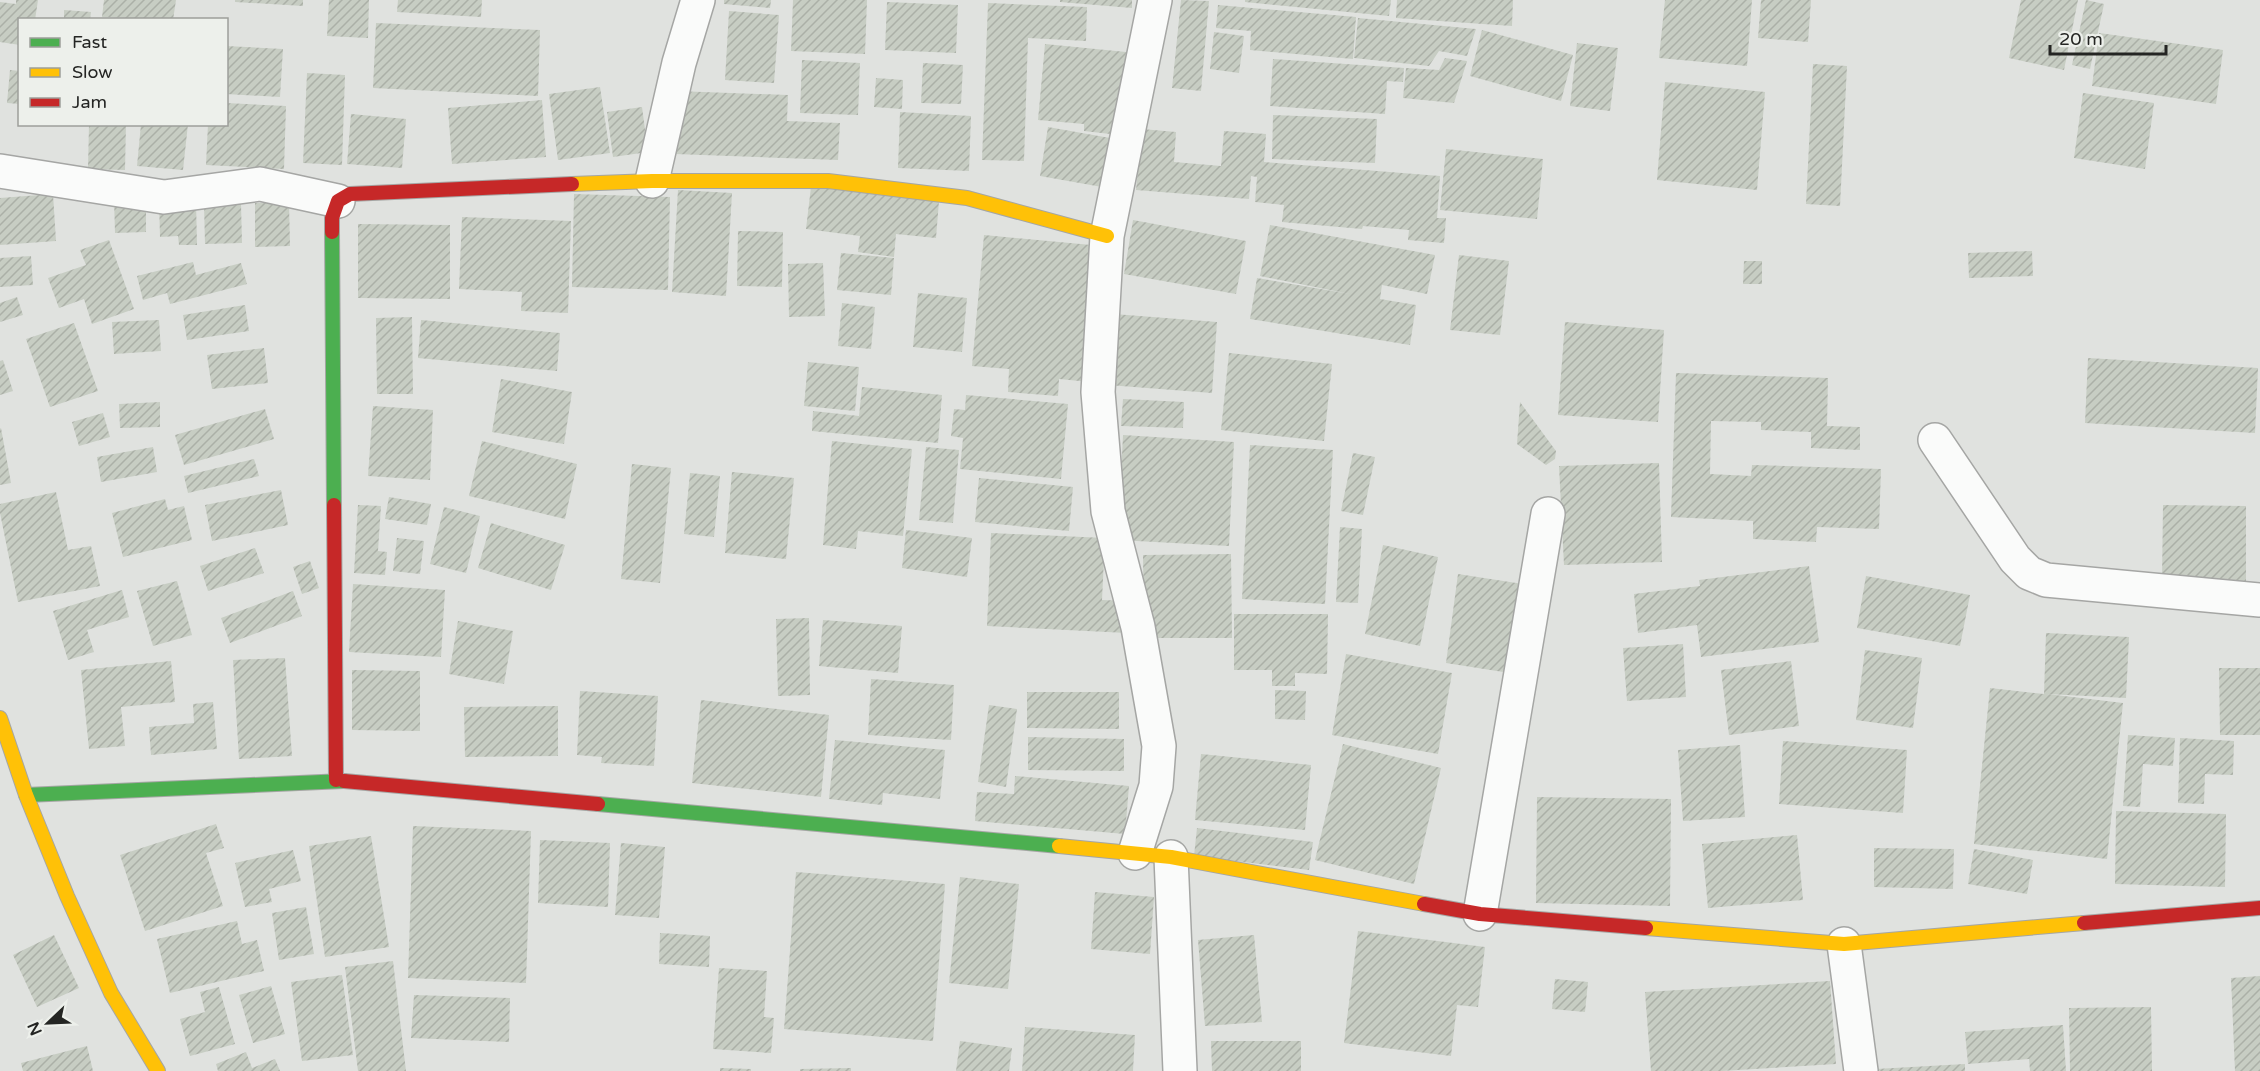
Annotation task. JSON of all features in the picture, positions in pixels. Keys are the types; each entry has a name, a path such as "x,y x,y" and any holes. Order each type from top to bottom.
{"street":[{"path":"652,181 679,63 698,0"},
{"path":"1135,853 1156,786 1159,746 1138,627 1108,511 1098,392 1107,236 1155,0"},
{"path":"0,171 164,197 260,184 338,201"},
{"path":"336,780 332,218 338,201 350,194 652,181 839,182 967,198 1107,236"},
{"path":"1935,440 2015,559 2029,573 2046,580 2260,600"},
{"path":"1480,914 1548,514"},
{"path":"0,718 26,795 67,896 111,993 158,1071"},
{"path":"26,795 336,780 1135,853 1171,857 1480,914 1844,944 2260,908"},
{"path":"1171,857 1180,1071"},
{"path":"1844,944 1862,1071"}],"building":[{"path":"16,0 38,0 35,18 18,18 18,45 0,42 0,2 16,4"},
{"path":"104,0 176,0 173,18 102,17"},
{"path":"235,0 303,0 303,6 235,2"},
{"path":"329,0 369,0 368,38 327,36"},
{"path":"398,0 482,0 481,17 397,12"},
{"path":"724,0 771,0 770,8 724,4"},
{"path":"793,0 867,0 865,54 791,51"},
{"path":"1060,0 1132,0 1132,8 1060,2"},
{"path":"1181,0 1209,1 1201,91 1172,88"},
{"path":"1245,0 1391,0 1389,16 1245,2"},
{"path":"1397,0 1513,0 1512,26 1396,18"},
{"path":"1665,0 1752,0 1747,66 1659,58"},
{"path":"1761,0 1811,0 1808,42 1758,38"},
{"path":"2021,0 2078,0 2064,70 2009,58"},
{"path":"2086,0 2104,4 2090,69 2072,65"},
{"path":"887,2 958,5 956,53 885,50"},
{"path":"988,3 1087,7 1086,41 1028,38 1024,161 982,160"},
{"path":"1218,5 1356,17 1353,59 1250,50 1251,31 1216,28"},
{"path":"64,10 91,12 90,18 64,18"},
{"path":"729,11 779,15 774,83 725,80"},
{"path":"1358,18 1476,29 1467,56 1439,51 1429,66 1354,58"},
{"path":"376,23 540,30 538,96 373,88"},
{"path":"1482,30 1573,55 1561,101 1470,76"},
{"path":"1214,32 1244,36 1239,73 1210,69"},
{"path":"2099,33 2223,50 2216,104 2092,86"},
{"path":"1577,43 1618,48 1610,111 1570,106"},
{"path":"1045,44 1126,52 1119,135 1084,131 1084,124 1038,120"},
{"path":"228,46 283,49 280,97 228,94"},
{"path":"1445,58 1467,61 1454,103 1403,98 1406,68 1439,70"},
{"path":"1273,59 1404,68 1403,82 1387,81 1385,114 1270,106"},
{"path":"802,60 860,63 858,115 800,113"},
{"path":"923,63 963,65 961,104 921,103"},
{"path":"1813,64 1847,66 1840,206 1806,204"},
{"path":"10,70 18,71 18,104 7,103"},
{"path":"307,73 345,75 342,165 303,163"},
{"path":"876,78 903,80 902,109 874,107"},
{"path":"1665,82 1765,92 1757,190 1657,180"},
{"path":"600,87 610,153 558,160 549,94"},
{"path":"676,91 788,95 787,121 840,123 838,160 675,154"},
{"path":"2083,93 2154,103 2145,169 2074,158"},
{"path":"542,100 546,157 452,164 448,108"},
{"path":"228,103 286,106 284,169 206,165 208,126 228,126"},
{"path":"642,107 648,152 613,157 607,112"},
{"path":"900,112 971,116 969,171 898,168"},
{"path":"351,114 406,119 402,168 347,164"},
{"path":"1273,115 1377,119 1375,163 1272,159"},
{"path":"89,126 126,126 125,170 88,169"},
{"path":"141,126 188,126 183,170 137,166"},
{"path":"1048,127 1110,138 1102,187 1040,176"},
{"path":"1142,129 1176,132 1174,162 1221,166 1224,131 1266,134 1264,162 1440,176 1437,218 1446,218 1444,243 1408,240 1409,230 1363,226 1362,229 1282,222 1284,205 1255,202 1257,177 1251,176 1249,199 1136,190"},
{"path":"1446,149 1543,159 1537,219 1440,210"},
{"path":"811,187 939,201 936,238 896,234 894,257 858,252 860,236 806,229"},
{"path":"678,190 732,193 726,296 672,292"},
{"path":"53,194 56,241 0,245 0,198"},
{"path":"574,194 670,197 668,290 572,287"},
{"path":"146,197 146,232 115,233 114,198"},
{"path":"159,201 196,201 197,245 179,245 178,236 160,237"},
{"path":"255,203 289,203 290,246 255,247"},
{"path":"204,204 241,204 242,243 205,244"},
{"path":"462,217 571,221 568,313 521,311 522,292 459,289"},
{"path":"1133,220 1246,241 1236,294 1124,274"},
{"path":"358,224 450,225 450,299 358,298"},
{"path":"1270,225 1435,255 1427,294 1382,285 1380,299 1416,305 1410,345 1250,319 1257,278 1350,294 1260,276"},
{"path":"738,231 783,232 782,287 737,286"},
{"path":"984,235 1102,246 1090,382 1059,379 1058,396 1008,392 1009,369 972,366"},
{"path":"109,240 134,309 92,324 84,299 59,308 48,278 86,265 80,250"},
{"path":"2032,251 2033,276 1969,278 1968,253"},
{"path":"841,253 894,258 891,295 837,290"},
{"path":"1459,255 1509,261 1500,335 1450,330"},
{"path":"31,256 33,285 0,287 0,258"},
{"path":"1744,261 1762,261 1762,284 1743,284"},
{"path":"193,262 196,275 241,263 247,284 170,304 167,293 143,300 137,276"},
{"path":"823,263 825,316 789,317 788,264"},
{"path":"918,293 967,298 962,352 913,347"},
{"path":"17,297 23,315 0,322 0,303"},
{"path":"842,303 875,307 871,349 838,346"},
{"path":"245,305 249,331 187,340 183,315"},
{"path":"1114,314 1217,322 1212,393 1108,385"},
{"path":"412,317 413,394 377,394 376,318"},
{"path":"159,320 161,351 114,354 112,322"},
{"path":"421,320 560,333 557,371 418,358"},
{"path":"1565,322 1664,330 1658,422 1558,415"},
{"path":"74,323 98,391 50,407 26,339"},
{"path":"264,348 268,383 212,389 207,355"},
{"path":"1229,353 1332,364 1324,441 1221,430"},
{"path":"2088,358 2258,368 2255,433 2085,423"},
{"path":"3,360 13,391 0,395 0,361"},
{"path":"808,362 859,367 855,411 804,406"},
{"path":"1676,373 1828,378 1827,426 1860,427 1860,450 1811,448 1811,432 1761,430 1761,422 1711,421 1710,474 1751,476 1752,465 1881,469 1879,529 1817,527 1816,542 1753,539 1753,521 1671,517"},
{"path":"501,379 572,392 564,444 492,432"},
{"path":"862,387 942,395 938,443 812,431 813,411 859,416"},
{"path":"966,395 1068,404 1061,479 960,469 963,438 951,436 954,409 965,410"},
{"path":"1123,399 1184,402 1183,428 1121,426"},
{"path":"160,402 160,427 120,428 119,404"},
{"path":"1520,402 1556,451 1555,459 1546,465 1517,444"},
{"path":"373,406 433,410 430,480 368,476"},
{"path":"265,409 274,439 184,465 175,435"},
{"path":"103,413 110,437 79,446 72,422"},
{"path":"0,429 11,483 0,485"},
{"path":"1123,435 1234,442 1229,546 1118,540"},
{"path":"482,441 577,464 565,519 469,496"},
{"path":"832,441 912,449 903,536 858,531 856,549 823,545"},
{"path":"1250,445 1333,450 1325,604 1242,599"},
{"path":"153,447 157,472 101,482 97,457"},
{"path":"926,447 959,450 953,523 919,520"},
{"path":"1353,453 1375,457 1363,515 1341,511"},
{"path":"254,459 259,476 188,493 184,476"},
{"path":"1659,463 1662,562 1564,565 1559,466"},
{"path":"632,464 671,468 660,583 621,579"},
{"path":"732,472 794,478 786,559 725,553"},
{"path":"690,473 720,476 714,537 684,534"},
{"path":"979,478 1073,487 1069,531 975,522"},
{"path":"281,490 288,525 212,541 205,505"},
{"path":"56,492 68,550 91,546 100,586 18,602 0,504"},
{"path":"389,497 431,504 427,525 385,519"},
{"path":"165,499 168,510 184,506 192,540 123,557 112,513"},
{"path":"358,505 381,506 378,551 387,552 385,575 354,573"},
{"path":"2163,505 2246,506 2246,583 2162,581"},
{"path":"444,507 480,516 466,573 430,564"},
{"path":"491,523 565,545 551,590 478,568"},
{"path":"1340,527 1362,529 1358,603 1336,602"},
{"path":"906,530 972,538 967,577 902,568"},
{"path":"991,533 1105,538 1102,600 1128,601 1127,633 987,626"},
{"path":"397,538 424,541 420,574 393,571"},
{"path":"1383,545 1438,557 1420,646 1365,634"},
{"path":"255,548 264,573 208,591 200,566"},
{"path":"1231,554 1232,638 1144,638 1143,555"},
{"path":"310,561 319,588 302,594 293,567"},
{"path":"1809,566 1819,642 1701,657 1697,625 1638,633 1634,594 1700,586 1699,580"},
{"path":"1458,574 1530,585 1516,674 1446,663"},
{"path":"1866,576 1970,595 1960,646 1857,628"},
{"path":"177,581 192,635 153,646 137,591"},
{"path":"353,584 445,590 441,657 349,652"},
{"path":"122,590 129,617 87,630 94,652 68,660 53,611"},
{"path":"293,591 302,616 230,643 221,618"},
{"path":"1234,614 1328,614 1327,674 1295,673 1295,686 1272,686 1272,670 1234,670"},
{"path":"809,618 810,695 778,696 776,619"},
{"path":"823,620 902,626 898,673 819,666"},
{"path":"458,621 513,631 504,684 449,674"},
{"path":"2046,633 2129,637 2126,698 2047,694 2123,703 2107,859 1974,844 1990,688 2044,694"},
{"path":"1683,644 1686,697 1627,701 1623,648"},
{"path":"1865,650 1922,658 1913,728 1856,720"},
{"path":"1346,654 1452,673 1438,754 1332,735"},
{"path":"285,658 292,756 239,759 233,660"},
{"path":"171,661 175,702 121,707 125,746 89,749 81,670"},
{"path":"1791,661 1799,726 1729,735 1721,670"},
{"path":"2219,668 2260,668 2260,735 2220,735"},
{"path":"352,670 420,671 420,731 352,730"},
{"path":"871,679 954,685 951,740 868,735"},
{"path":"1275,690 1306,691 1305,720 1275,719"},
{"path":"580,691 658,696 654,766 601,763 602,757 577,755"},
{"path":"1027,692 1119,692 1119,729 1027,728"},
{"path":"701,700 829,715 821,797 692,783"},
{"path":"213,702 217,749 151,755 149,727 194,723 193,704"},
{"path":"989,705 1017,709 1006,787 978,782"},
{"path":"558,706 558,756 465,757 464,707"},
{"path":"2128,735 2175,738 2173,766 2143,764 2140,807 2123,806"},
{"path":"1028,737 1124,739 1124,771 1028,770"},
{"path":"2180,738 2234,741 2233,775 2205,774 2204,804 2178,803"},
{"path":"835,740 945,750 940,799 883,793 882,805 829,799"},
{"path":"1783,741 1907,750 1903,813 1779,804"},
{"path":"1343,744 1441,768 1414,884 1315,860"},
{"path":"1740,745 1745,817 1683,821 1678,750"},
{"path":"1201,754 1311,765 1305,830 1195,820"},
{"path":"1015,776 1129,786 1125,834 975,821 977,792 1014,794"},
{"path":"1537,797 1671,799 1670,906 1536,903"},
{"path":"2116,811 2226,814 2225,887 2115,884"},
{"path":"216,824 224,848 206,853 223,906 145,931 120,855"},
{"path":"413,826 531,831 526,983 408,978"},
{"path":"1197,828 1313,842 1309,870 1194,856"},
{"path":"1797,835 1803,900 1708,908 1702,844"},
{"path":"371,836 389,947 325,957 309,846"},
{"path":"540,840 610,843 608,907 538,903"},
{"path":"621,843 665,847 659,918 615,915"},
{"path":"1874,848 1954,849 1953,889 1874,887"},
{"path":"1974,849 2033,860 2027,894 1968,884"},
{"path":"293,850 301,881 269,889 272,902 245,907 235,863"},
{"path":"796,872 945,884 933,1041 784,1029"},
{"path":"960,877 1019,884 1008,989 949,983"},
{"path":"1095,892 1154,897 1150,954 1091,949"},
{"path":"306,907 314,954 279,960 272,913"},
{"path":"237,921 242,944 257,940 264,971 170,993 157,939"},
{"path":"1358,931 1485,947 1478,1007 1457,1005 1451,1056 1344,1043"},
{"path":"660,933 710,936 709,967 659,964"},
{"path":"54,935 79,988 37,1007 13,955"},
{"path":"1254,935 1262,1022 1205,1026 1198,940"},
{"path":"393,961 406,1071 358,1071 345,967"},
{"path":"719,968 767,971 764,1017 774,1018 771,1053 713,1049"},
{"path":"342,975 353,1055 302,1061 291,982"},
{"path":"2260,976 2260,1071 2235,1071 2231,978"},
{"path":"1555,979 1588,982 1585,1012 1552,1009"},
{"path":"1830,981 1836,1064 1721,1071 1651,1071 1645,992"},
{"path":"271,986 285,1034 253,1043 239,995"},
{"path":"219,987 235,1044 190,1056 180,1019 205,1012 200,992"},
{"path":"414,995 510,998 509,1042 411,1038"},
{"path":"2151,1007 2152,1071 2070,1071 2069,1008"},
{"path":"2063,1025 2066,1071 2030,1071 2029,1059 1968,1064 1965,1032"},
{"path":"1025,1027 1135,1035 1133,1071 1022,1071"},
{"path":"960,1041 1012,1048 1009,1071 956,1071"},
{"path":"1211,1041 1301,1041 1301,1071 1212,1071"},
{"path":"87,1046 93,1071 23,1071 21,1063"},
{"path":"246,1052 252,1068 275,1059 280,1071 218,1071 216,1064"},
{"path":"1965,1064 1965,1071 1876,1071 1876,1069"},
{"path":"720,1068 751,1069 751,1071 720,1071"},
{"path":"851,1068 851,1071 800,1071 800,1069"}],"traffic: fast":[{"path":"332,232 334,505"},
{"path":"26,795 344,781"},
{"path":"598,804 1059,846"}],"traffic: slow":[{"path":"572,184 652,181 828,181 967,198 1107,236"},
{"path":"0,718 26,795 67,896 111,993 158,1071"},
{"path":"1059,846 1171,857 1424,904"},
{"path":"1646,928 1844,944 2084,923"}],"traffic: jam":[{"path":"332,232 332,218 338,201 350,194 572,184"},
{"path":"334,505 336,780"},
{"path":"344,781 598,804"},
{"path":"1424,904 1480,914 1646,928"},
{"path":"2084,923 2260,908"}]}
